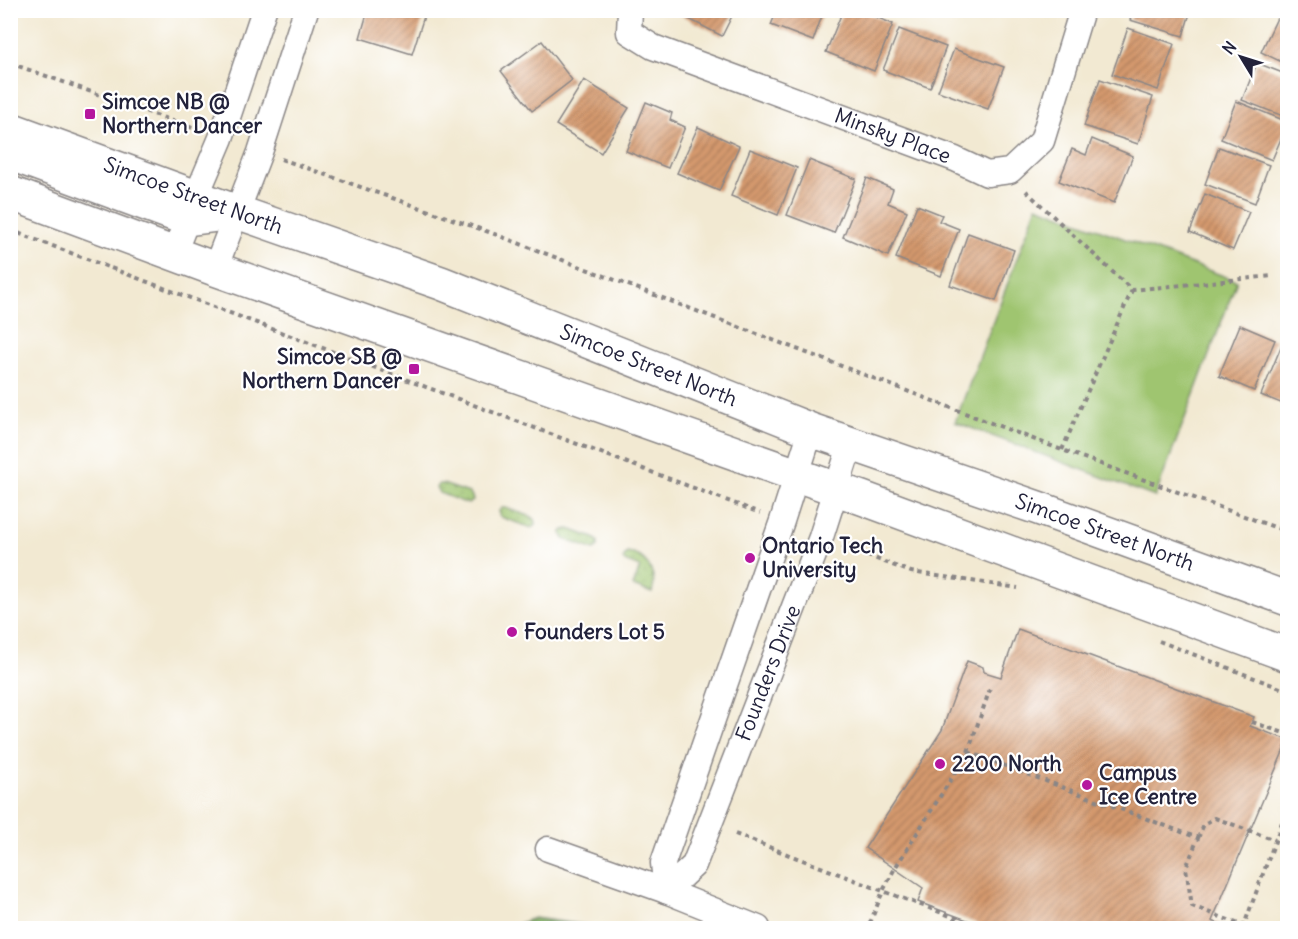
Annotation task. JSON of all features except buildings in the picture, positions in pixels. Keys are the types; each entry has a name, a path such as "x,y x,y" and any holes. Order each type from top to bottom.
{"main road":[{"name":"Simcoe Street North","path":"10,129 192,208 237,212 441,283 812,430 1038,508 1287,599"},
{"path":"10,157 17,156 192,208"},
{"path":"10,193 174,254 836,489 1287,655"}],"street":[{"path":"174,254 221,138 264,10"},
{"path":"215,268 260,152 306,10"},
{"name":"Minsky Place","path":"630,10 629,32 653,47 955,159 987,174 1010,171 1042,141 1082,10"},
{"name":"Founders Drive","path":"666,891 663,863 812,430"},
{"name":"Founders Drive","path":"666,891 694,865 820,537 850,443"},
{"path":"548,849 666,891 758,928"}],"path":[{"path":"10,63 221,138"},
{"path":"260,152 489,232 1062,450 1287,532"},
{"path":"1026,191 1132,290 1272,276"},
{"path":"10,230 782,521"},
{"path":"1062,450 1132,290"},
{"path":"820,537 911,572 1023,589"},
{"path":"1155,640 1287,691"},
{"path":"868,928 895,868 968,752 990,689"},
{"path":"1252,722 1287,736"},
{"path":"968,752 1198,838"},
{"path":"1275,840 1215,818 1204,824 1186,868 1192,906 1243,927 1275,840 1287,806"},
{"path":"735,834 983,928"}],"green space":[{"path":"1037,206 1237,281 1155,497 955,422"},
{"path":"439,484 469,493 473,501 468,504 439,493 436,487"},
{"path":"502,508 532,517 536,525 531,528 501,517 499,511"},
{"path":"569,529 594,538 598,541 598,547 594,550 564,539 561,533"},
{"path":"627,553 640,557 649,567 653,579 652,593 633,586 640,567 624,561"},
{"path":"534,918 592,926 598,928 507,928"}],"place":[{"name":"Simcoe NB @ Northern Dancer","path":"90,114"},
{"name":"Simcoe SB @ Northern Dancer","path":"414,369"},
{"name":"Ontario Tech University","path":"750,558"},
{"name":"Founders Lot 5","path":"512,632"},
{"name":"2200 North","path":"940,764"},
{"name":"Campus Ice Centre","path":"1087,785"}]}
